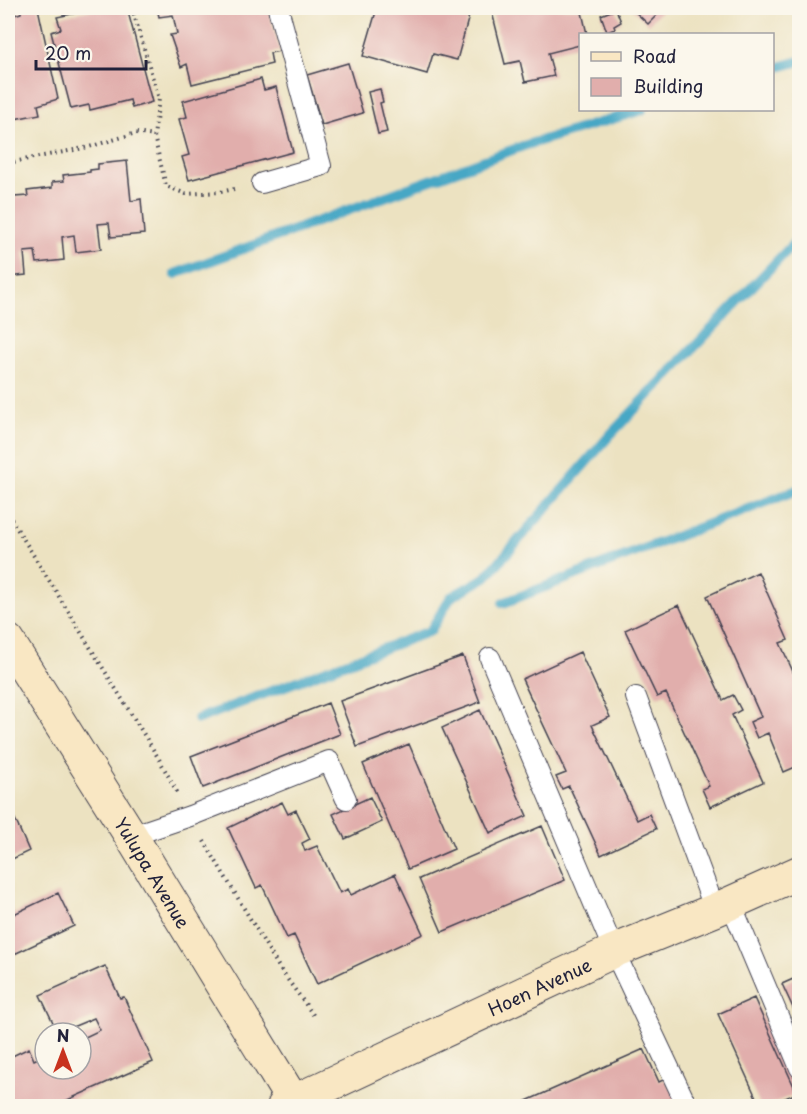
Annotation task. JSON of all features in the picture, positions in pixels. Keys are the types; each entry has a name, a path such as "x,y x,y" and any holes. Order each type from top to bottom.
{"street":[{"name":"Yulupa Avenue","path":"8,641 131,836 291,1105"},
{"name":"Hoen Avenue","path":"291,1105 614,951 800,873"}],"lane":[{"path":"262,183 321,166 278,8"},
{"path":"490,658 614,951 687,1107"},
{"path":"636,697 723,907 800,1068"},
{"path":"131,836 190,816 328,761 346,799"}],"path":[{"path":"132,8 159,99 154,136 166,186 186,194 220,192 262,183"},
{"path":"8,163 88,147 136,133 154,136"},
{"path":"8,514 159,759 280,969 314,1016"}],"building":[{"path":"21,8 38,8 58,99 38,105 40,114 9,120 8,17 21,13"},
{"path":"100,8 127,8 152,102 132,108 130,100 90,110 89,105 71,109 51,32 61,29 57,17"},
{"path":"157,8 268,8 280,51 270,53 272,64 192,84 187,64 181,67 170,35 177,34 173,15 159,17"},
{"path":"377,8 454,8 470,12 457,60 433,54 427,74 363,56"},
{"path":"491,8 581,8 587,33 579,33 579,45 548,53 554,76 525,82 520,61 505,64"},
{"path":"631,8 664,8 648,24"},
{"path":"616,9 621,22 614,26 615,29 607,32 601,15"},
{"path":"348,63 363,113 322,125 307,75"},
{"path":"261,79 264,90 276,87 293,152 189,180 182,157 189,155 179,119 187,117 183,101"},
{"path":"380,89 383,102 380,103 387,132 378,134 368,92"},
{"path":"127,161 131,201 141,199 144,234 111,237 109,223 98,224 101,249 76,252 74,235 62,237 64,260 37,263 35,251 24,252 26,275 8,277 8,201 14,200 14,197 28,196 27,191 52,188 52,182 64,181 63,175 90,172 90,170 98,169 98,164"},
{"path":"758,572 788,640 780,643 800,687 800,765 784,772 768,733 757,738 750,722 761,717 707,596"},
{"path":"679,605 723,700 733,695 741,710 732,715 763,782 710,807 702,789 709,786 666,693 657,697 625,630"},
{"path":"580,652 610,717 592,725 637,820 649,814 656,829 601,855 569,786 562,789 556,777 566,773 522,679"},
{"path":"463,656 480,702 357,747 340,701"},
{"path":"328,703 340,734 203,788 191,756"},
{"path":"480,710 527,816 490,833 442,728"},
{"path":"409,744 454,849 408,869 363,764"},
{"path":"370,797 382,822 345,839 333,814"},
{"path":"282,802 288,814 296,810 310,839 302,843 305,851 317,846 340,893 348,889 351,895 395,874 423,934 317,984 294,935 287,938 262,885 256,888 228,828"},
{"path":"15,819 29,851 8,861 8,822"},
{"path":"542,826 565,880 442,932 419,879"},
{"path":"58,893 74,926 8,957 8,900 14,914"},
{"path":"105,966 120,998 124,997 153,1062 54,1106 8,1106 8,1058 29,1048 33,1058 33,1081 93,1081 93,1033 100,1030 94,1018 87,1021 52,1021 40,995"},
{"path":"800,976 800,1023 782,984"},
{"path":"754,998 797,1093 767,1106 760,1106 718,1014"},
{"path":"644,1049 659,1082 665,1079 683,1106 515,1106"}],"waterway":[{"path":"774,68 800,61"},
{"path":"175,274 523,146 639,111"},
{"path":"198,719 430,631 451,597 486,577 611,434 800,237"},
{"path":"503,603 800,489"}]}
